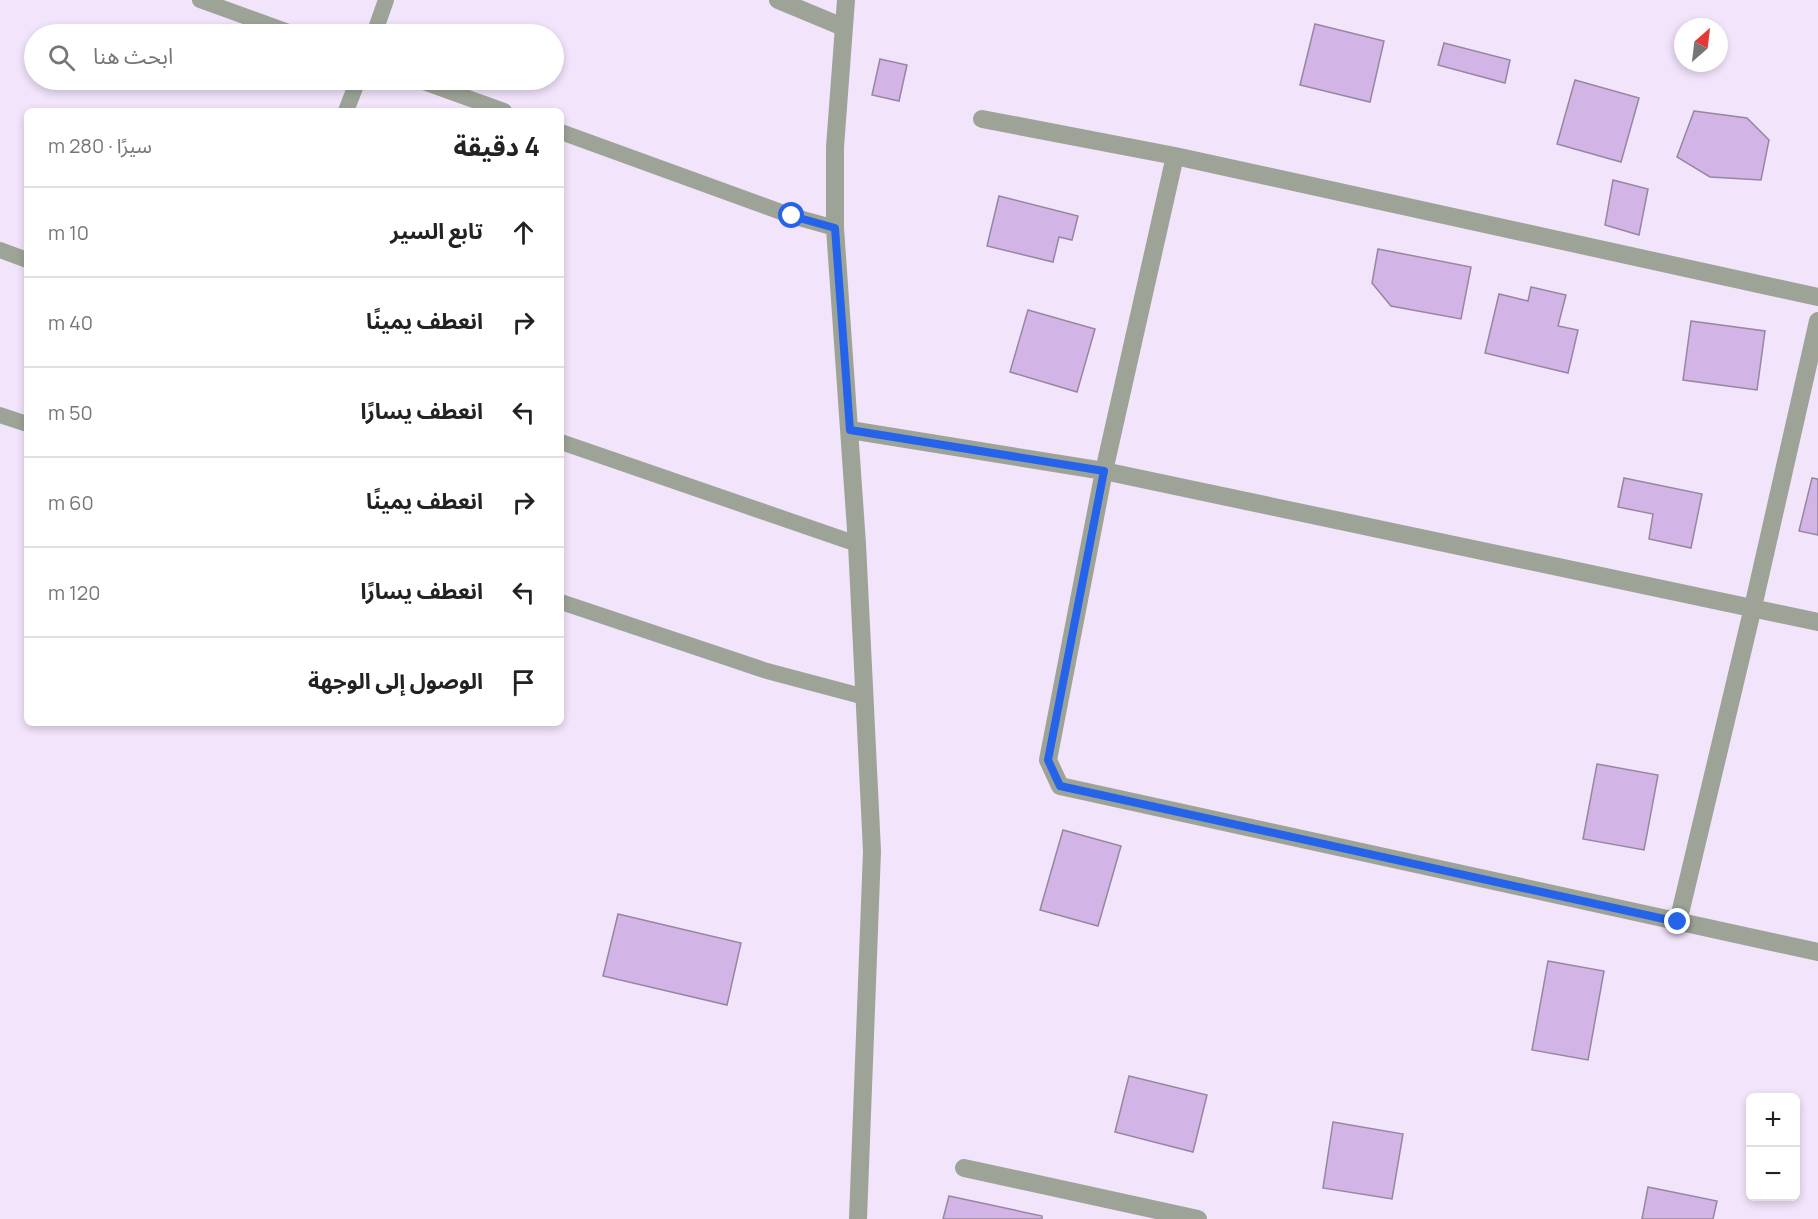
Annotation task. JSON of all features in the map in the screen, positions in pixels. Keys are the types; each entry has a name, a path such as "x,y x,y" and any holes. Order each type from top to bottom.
{"street":[{"path":"778,0 843,27"},
{"path":"846,0 836,147 835,228 857,544 872,851 858,1219"},
{"path":"982,118 1175,156 1818,297"},
{"path":"1175,156 1104,471 1048,760 1060,786 1818,952"},
{"path":"1678,922 1754,607 1818,321"},
{"path":"850,430 1104,471 1818,622"},
{"path":"964,1168 1133,1212 1198,1219"}],"lane":[{"path":"200,0 266,24"},
{"path":"378,24 386,0"},
{"path":"347,108 354,90"},
{"path":"446,90 496,108"},
{"path":"564,133 792,216 835,228"},
{"path":"0,250 24,259"},
{"path":"0,415 24,423"},
{"path":"564,443 857,544"},
{"path":"564,603 767,671 866,697"}],"building":[{"path":"1315,24 1384,41 1370,102 1300,85"},
{"path":"1444,43 1510,60 1505,83 1438,65"},
{"path":"880,59 907,65 899,101 872,95"},
{"path":"1575,80 1639,98 1621,162 1557,144"},
{"path":"1694,111 1747,118 1769,140 1761,180 1710,177 1677,157"},
{"path":"1613,180 1648,189 1639,235 1605,225"},
{"path":"999,196 1078,216 1072,240 1059,237 1053,262 987,246"},
{"path":"1378,249 1471,267 1461,319 1391,306 1372,283"},
{"path":"1531,287 1566,295 1558,326 1578,330 1568,373 1485,353 1499,294 1528,301"},
{"path":"1028,310 1095,329 1077,392 1010,372"},
{"path":"1691,321 1765,331 1757,390 1683,380"},
{"path":"1624,478 1702,494 1691,548 1649,539 1653,514 1618,507"},
{"path":"1812,478 1818,479 1818,535 1799,531"},
{"path":"1597,764 1658,775 1644,850 1583,839"},
{"path":"1063,830 1121,846 1098,926 1040,910"},
{"path":"618,914 741,943 727,1005 603,976"},
{"path":"1548,961 1604,971 1588,1060 1532,1050"},
{"path":"1129,1076 1207,1095 1193,1152 1115,1132"},
{"path":"1333,1122 1403,1134 1392,1199 1323,1188"},
{"path":"1648,1187 1717,1201 1713,1219 1642,1219"},
{"path":"949,1196 1042,1216 1042,1219 943,1219"}],"route":[{"path":"792,216 835,228 850,430 1104,471 1048,760 1060,786 1678,922"}]}
